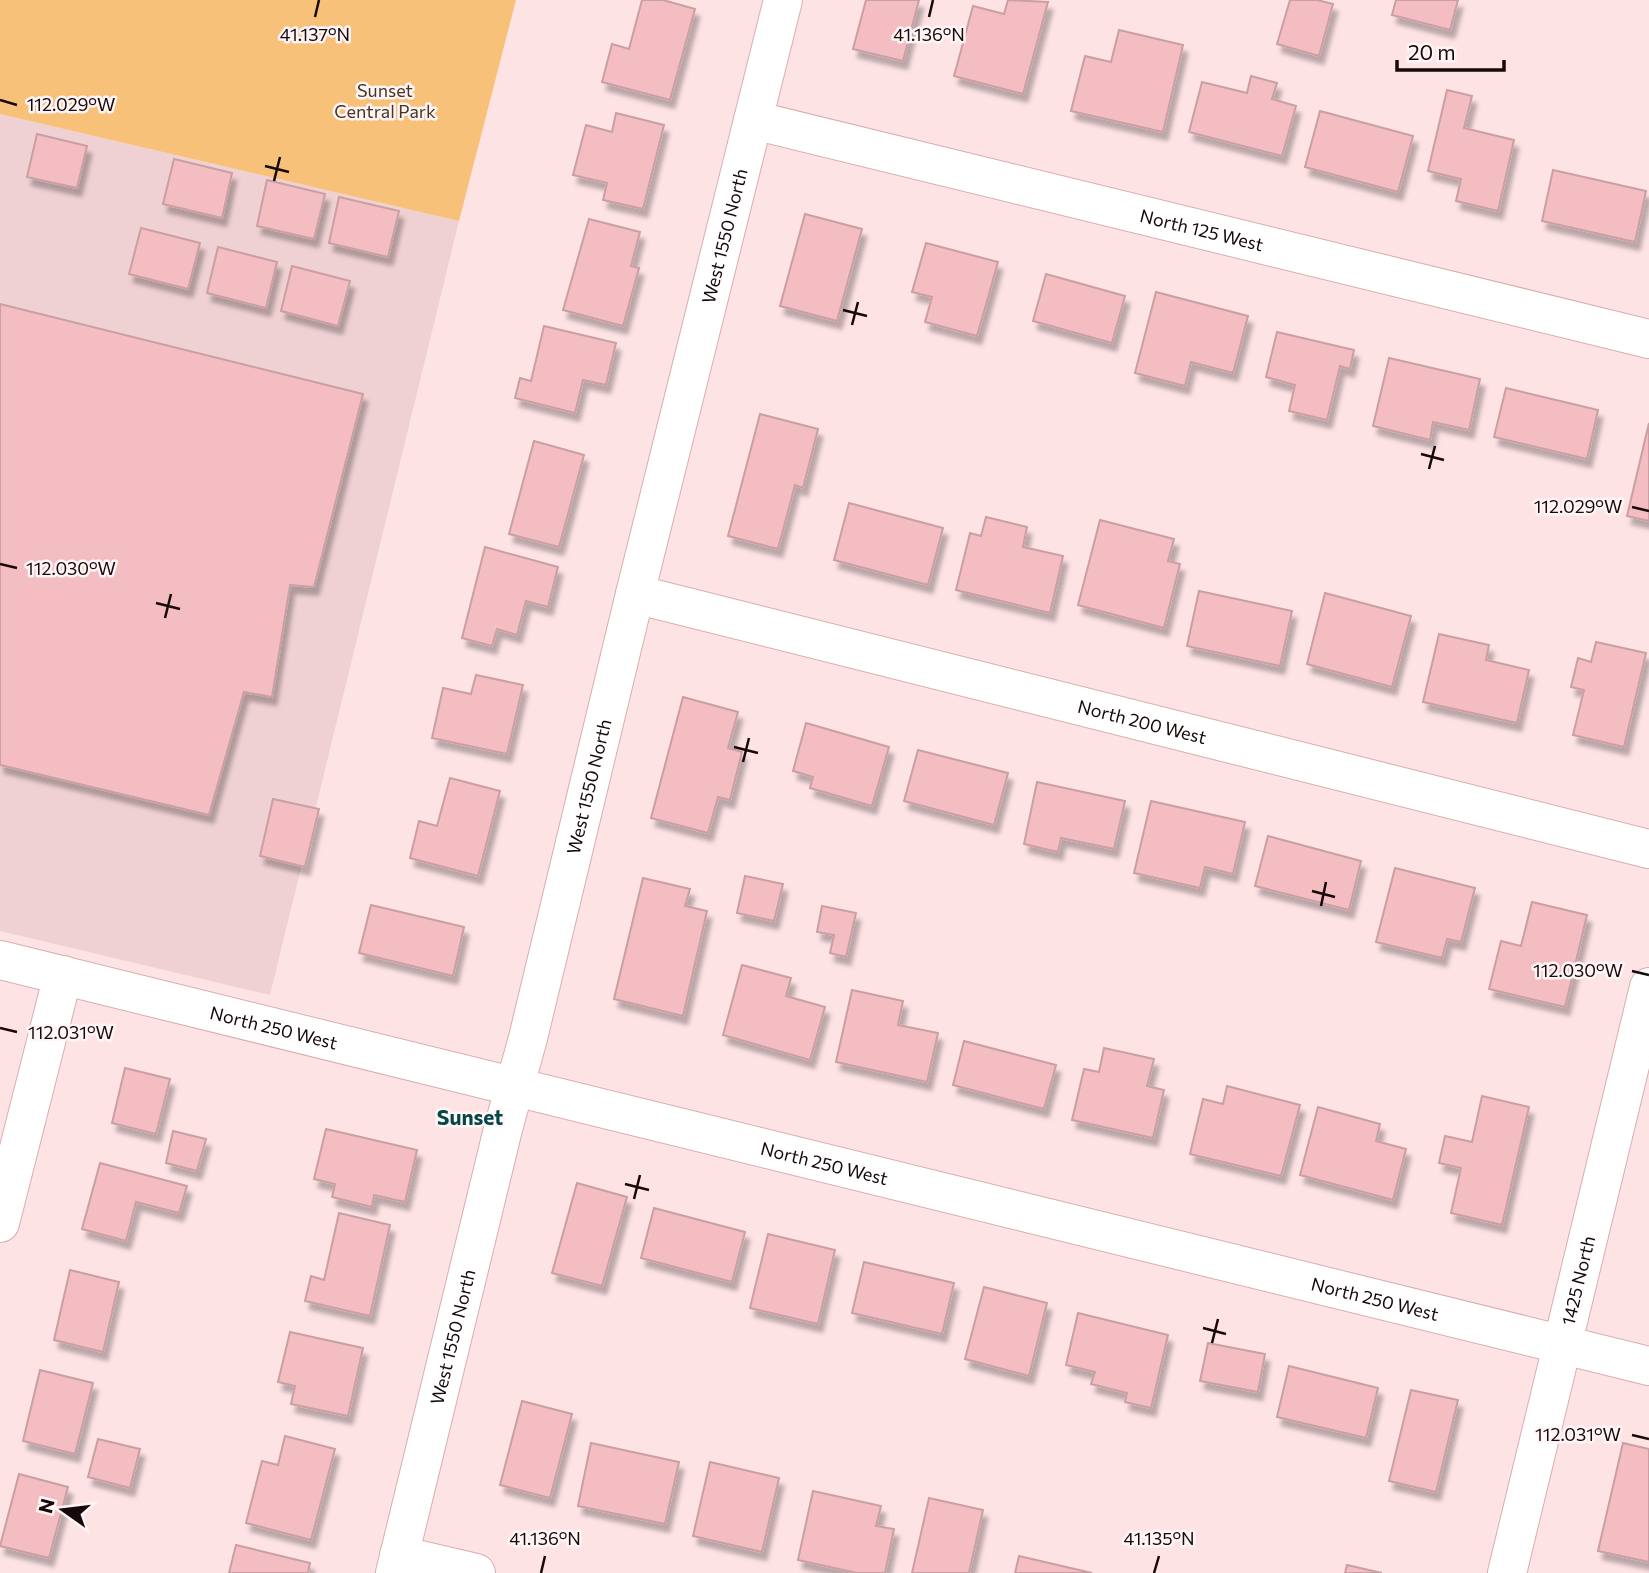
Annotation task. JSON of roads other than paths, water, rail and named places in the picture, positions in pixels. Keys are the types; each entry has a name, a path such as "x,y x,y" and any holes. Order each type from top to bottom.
{"street":[{"name":"West 1550 North","path":"397,1564 783,0"},
{"name":"North 125 West","path":"753,120 1649,339"},
{"name":"North 200 West","path":"635,594 1649,849"},
{"name":"North 250 West","path":"0,960 1649,1366"},
{"path":"0,1223 63,975"},
{"name":"1425 North","path":"1507,1573 1649,987"},
{"path":"397,1564 476,1573"}],"district":[{"name":"Sunset","path":"470,1116"}],"park label":[{"name":"Sunset Central Park","path":"385,100"}]}
